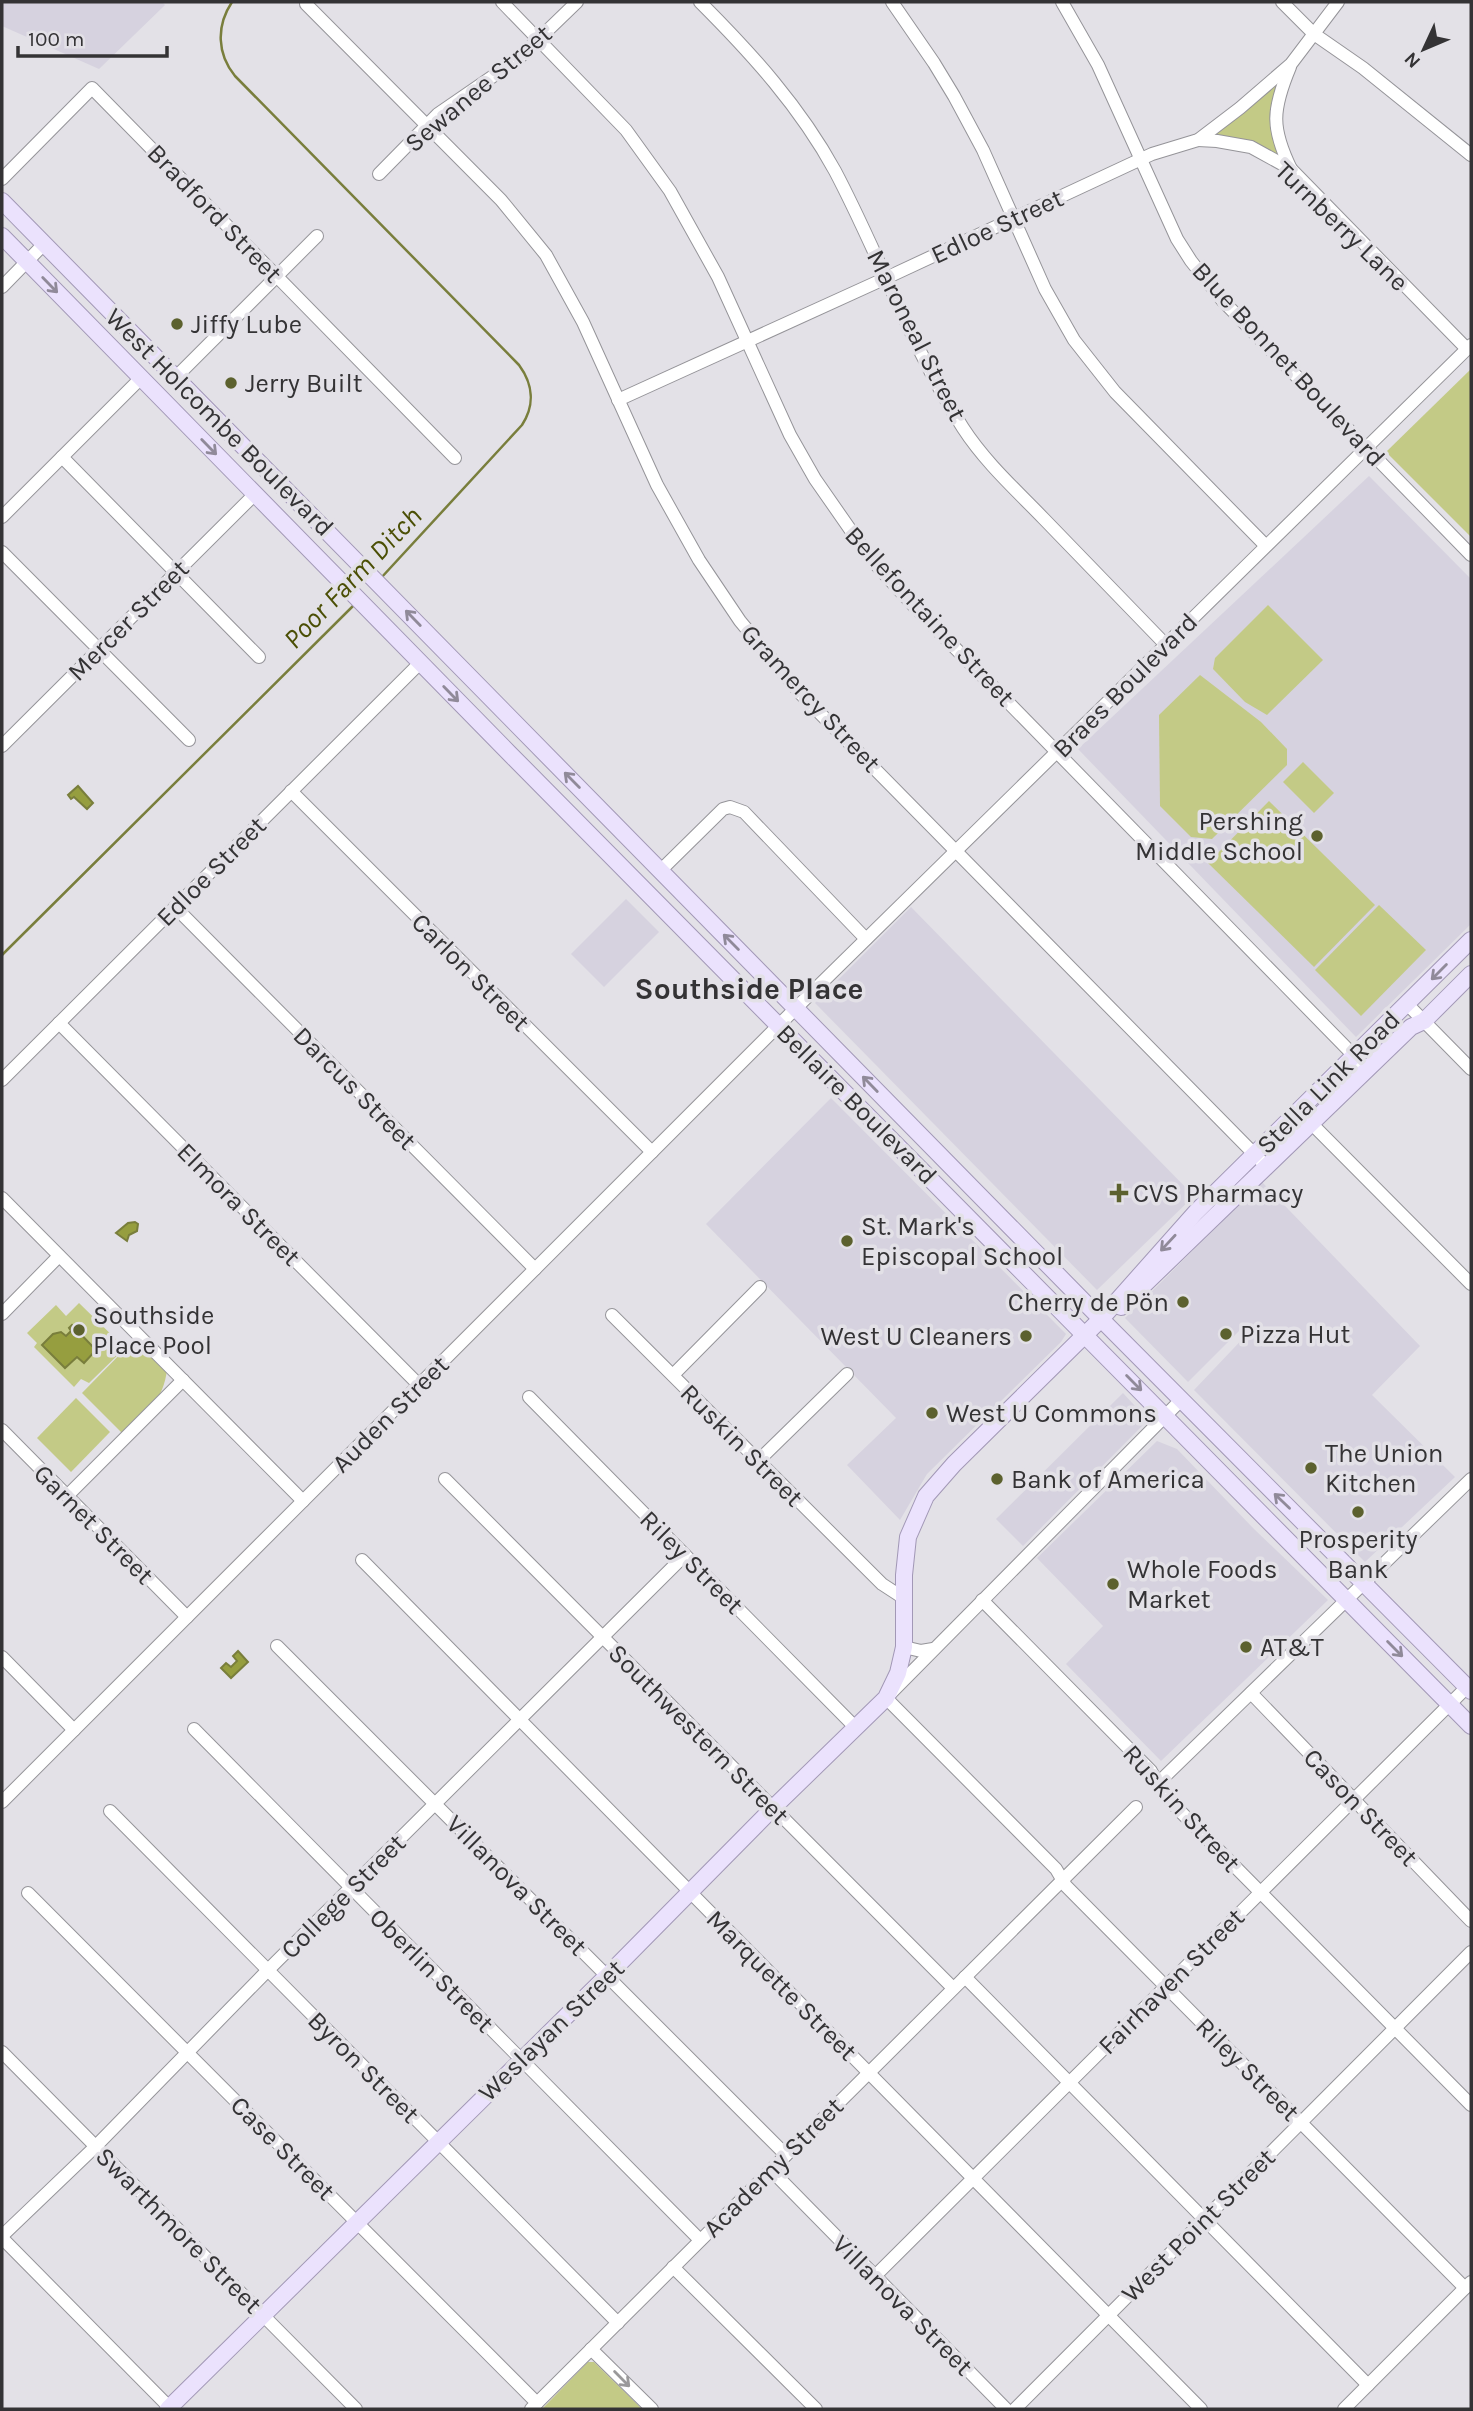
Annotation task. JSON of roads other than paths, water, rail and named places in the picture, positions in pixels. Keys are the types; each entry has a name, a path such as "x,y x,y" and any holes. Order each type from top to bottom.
{"main road":[{"name":"West Holcombe Boulevard","path":"2,201 439,644"},
{"name":"West Holcombe Boulevard","path":"2,236 420,663"},
{"path":"141,378 176,377"},
{"path":"255,494 265,469"},
{"path":"420,663 439,644"},
{"name":"Bellaire Boulevard","path":"439,644 1023,1240 1469,1689"},
{"name":"Bellaire Boulevard","path":"420,663 1471,1726"},
{"path":"509,753 527,734"},
{"path":"614,859 632,841"},
{"name":"Stella Link Road","path":"886,1698 898,1673 904,1647 904,1576 908,1537 926,1496 954,1464 1101,1319 1196,1212 1471,940"},
{"name":"Stella Link Road","path":"1101,1319 1122,1307 1411,1027 1424,1021 1471,975"},
{"path":"897,1144 913,1128"},
{"path":"1196,1212 1208,1225"},
{"path":"1008,1255 1023,1240"},
{"name":"Weslayan Street","path":"170,2409 886,1698"}],"street":[{"name":"Bellefontaine Street","path":"502,2 626,130 670,191 712,267 790,435 815,479 864,549 913,605 1367,1069"},
{"name":"Sewanee Street","path":"379,174 438,114 502,72 577,2"},
{"name":"Maroneal Street","path":"700,2 784,93 835,171 932,378 965,430 994,468 1166,645"},
{"path":"892,2 954,96 983,150 1045,289 1074,340 1115,392 1265,545"},
{"name":"Blue Bonnet Boulevard","path":"1062,2 1098,65 1177,239 1206,281 1471,555"},
{"path":"1282,2 1314,34 1363,68 1471,155"},
{"name":"Edloe Street","path":"618,400 1141,159 1198,140 1291,64 1338,2"},
{"name":"Gramercy Street","path":"306,4 501,200 546,255 583,322 657,485 699,560 740,621 800,693 1268,1167"},
{"path":"1291,64 1279,93 1276,120 1279,143 1291,169"},
{"name":"Bradford Street","path":"2,179 92,88 455,458"},
{"name":"Turnberry Lane","path":"1198,140 1251,147 1291,169 1469,347"},
{"path":"176,377 317,236"},
{"path":"2,287 44,244"},
{"name":"Braes Boulevard","path":"779,1025 1469,347"},
{"path":"2,517 141,378"},
{"path":"62,457 259,657"},
{"name":"Mercer Street","path":"2,746 255,494"},
{"path":"2,552 189,740"},
{"name":"Edloe Street","path":"2,1080 420,663"},
{"name":"Carlon Street","path":"291,791 652,1152"},
{"path":"660,871 723,809 737,809 744,812 866,939"},
{"name":"Darcus Street","path":"175,908 535,1269"},
{"path":"1407,1004 1471,1069"},
{"name":"Elmora Street","path":"59,1023 419,1385"},
{"name":"Auden Street","path":"2,1802 779,1025"},
{"path":"1299,1111 1471,1284"},
{"path":"2,1198 303,1501"},
{"path":"2,1314 60,1256"},
{"path":"673,1375 760,1287"},
{"name":"Ruskin Street","path":"612,1315 881,1584 905,1599"},
{"path":"758,1461 847,1374"},
{"path":"67,1496 183,1380"},
{"name":"Riley Street","path":"529,1397 855,1727"},
{"name":"Weslayan Street","path":"886,1698 1181,1399"},
{"name":"Garnet Street","path":"2,1430 187,1617"},
{"name":"Southwestern Street","path":"445,1479 953,1988"},
{"path":"1158,1783 1471,1479"},
{"name":"College Street","path":"2,2237 685,1555"},
{"name":"Marquette Street","path":"362,1560 1201,2409"},
{"name":"Ruskin Street","path":"982,1600 1151,1771 1164,1795 1471,2105"},
{"name":"Villanova Street","path":"277,1646 786,2155"},
{"path":"904,1647 921,1651 933,1649"},
{"path":"2,1657 74,1730"},
{"name":"Fairhaven Street","path":"875,2276 1352,1800 1450,1704 1469,1689"},
{"name":"Cason Street","path":"1251,1693 1471,1921"},
{"name":"Riley Street","path":"886,1698 1050,1863 1066,1886 1166,1987 1468,2285"},
{"name":"Oberlin Street","path":"194,1729 700,2240"},
{"name":"Academy Street","path":"534,2406 1136,1807"},
{"name":"Byron Street","path":"110,1811 618,2323"},
{"name":"Case Street","path":"28,1893 356,2222 534,2406"},
{"name":"West Point Street","path":"1015,2409 1471,1952"},
{"path":"965,1977 1368,2385"},
{"name":"Swarthmore Street","path":"2,2052 356,2409"},
{"name":"Villanova Street","path":"771,2170 1006,2409"},
{"path":"2,2237 170,2409"},
{"path":"673,2267 816,2409"},
{"path":"1343,2409 1468,2285"},
{"path":"591,2349 652,2409"}],"waterway":[{"name":"Poor Farm Ditch","path":"232,2 223,21 221,40 225,59 235,76 519,365 530,387 529,410 522,425 381,578"},
{"name":"Poor Farm Ditch","path":"2,955 354,605"}],"place":[{"name":"Jiffy Lube","path":"177,324"},
{"name":"Jerry Built","path":"231,383"},
{"name":"Pershing Middle School","path":"1317,836"},
{"name":"CVS Pharmacy","path":"1119,1193"},
{"name":"St. Mark's Episcopal School","path":"847,1241"},
{"name":"Cherry de Pön","path":"1183,1302"},
{"name":"Southside Place Pool","path":"79,1330"},
{"name":"Pizza Hut","path":"1226,1334"},
{"name":"West U Cleaners","path":"1026,1336"},
{"name":"West U Commons","path":"932,1413"},
{"name":"The Union Kitchen","path":"1311,1468"},
{"name":"Bank of America","path":"997,1479"},
{"name":"Prosperity Bank","path":"1358,1512"},
{"name":"Whole Foods Market","path":"1113,1584"},
{"name":"AT&T","path":"1246,1647"}],"district":[{"name":"Southside Place","path":"749,989"}]}
